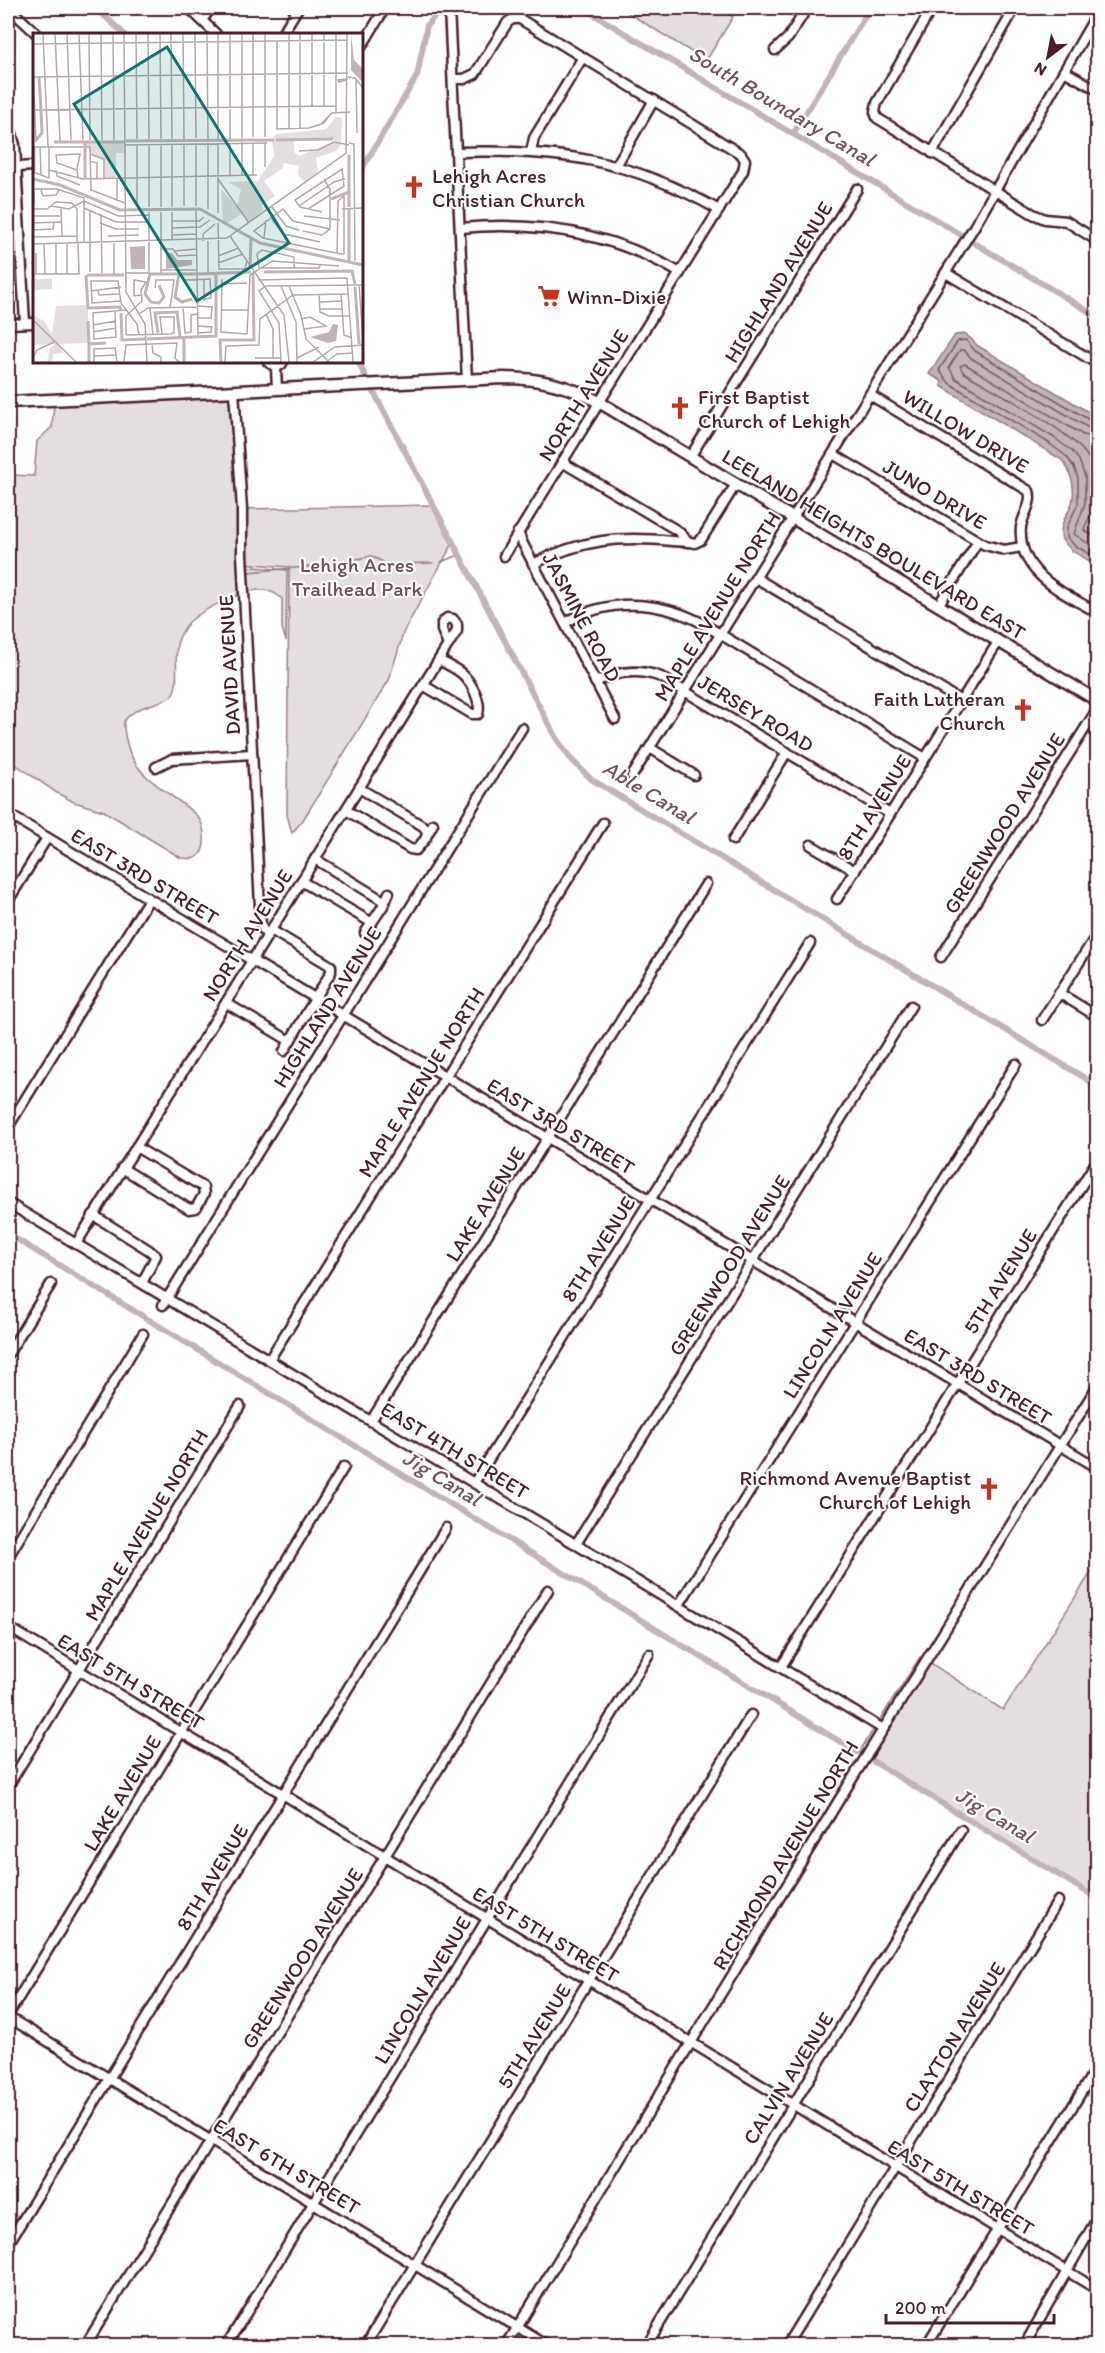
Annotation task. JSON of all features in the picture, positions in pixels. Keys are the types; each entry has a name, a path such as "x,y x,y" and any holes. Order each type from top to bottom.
{"main road":[{"name":"LEELAND HEIGHTS BOULEVARD EAST","path":"8,402 513,378 564,387 599,402 1098,701"}],"street":[{"path":"9,8 36,33"},
{"path":"189,8 215,33"},
{"path":"202,20 211,8"},
{"path":"283,33 298,8"},
{"path":"363,44 385,8"},
{"path":"449,8 467,380"},
{"path":"774,50 788,38 805,11 790,8"},
{"path":"932,8 877,103 875,112 881,123 1040,217 1071,223 1098,241"},
{"path":"932,153 1015,8"},
{"name":"MAPLE AVENUE NORTH","path":"632,776 946,273 1098,12"},
{"path":"453,79 464,79 475,74 505,27 513,19 520,19 654,100 616,166"},
{"path":"531,152 534,138 583,57"},
{"path":"1064,71 1098,90"},
{"name":"NORTH AVENUE","path":"504,556 743,171 745,160 741,154 654,100"},
{"path":"8,119 14,138 17,167 25,323"},
{"path":"456,152 531,152 571,156 616,166 671,186 719,210"},
{"path":"17,167 33,166"},
{"name":"HIGHLAND AVENUE","path":"690,457 857,189"},
{"path":"461,228 525,226 565,230 626,247 680,273"},
{"path":"946,273 1098,364"},
{"path":"8,324 33,323"},
{"path":"276,363 277,389"},
{"name":"DAVID AVENUE","path":"234,391 242,509 242,554 261,926 269,933"},
{"name":"WILLOW DRIVE","path":"870,395 1029,491 1031,497 1022,524 1022,547"},
{"name":"JUNO DRIVE","path":"833,454 978,541 998,550 1022,547"},
{"path":"562,462 678,531 689,542"},
{"path":"533,564 565,549 609,539 637,538 695,543 701,540 736,484"},
{"name":"JASMINE ROAD","path":"518,532 615,719"},
{"path":"938,606 978,541"},
{"path":"1022,547 1030,564 1044,580 1098,613"},
{"path":"756,578 961,701"},
{"path":"565,623 599,609 643,605 680,613 925,758"},
{"name":"8TH AVENUE","path":"837,899 998,642"},
{"name":"NORTH AVENUE","path":"76,1244 448,645"},
{"path":"423,685 472,714 478,714 480,707 478,701 465,676 439,660"},
{"name":"JERSEY ROAD","path":"596,682 620,673 639,672 661,677 890,814"},
{"name":"GREENWOOD AVENUE","path":"941,957 1098,708"},
{"name":"HIGHLAND AVENUE","path":"165,1302 522,728"},
{"path":"650,748 694,775"},
{"path":"734,840 787,752"},
{"path":"156,767 172,759 252,754"},
{"path":"359,788 423,826 427,835"},
{"path":"346,810 410,849 416,850 421,846 433,824"},
{"name":"EAST 3RD STREET","path":"8,814 1098,1468"},
{"name":"MAPLE AVENUE NORTH","path":"269,1360 603,823"},
{"path":"8,901 47,838"},
{"path":"811,844 855,871"},
{"path":"315,859 382,900 383,904"},
{"path":"301,881 372,921"},
{"name":"LAKE AVENUE","path":"371,1421 706,884"},
{"path":"365,933 375,920 389,893"},
{"path":"8,1127 149,899"},
{"path":"269,933 331,966 331,972 284,1051"},
{"path":"1042,1020 1097,936"},
{"name":"8TH AVENUE","path":"474,1483 810,943"},
{"path":"1059,993 1098,1017"},
{"path":"226,1003 290,1041"},
{"name":"GREENWOOD AVENUE","path":"576,1544 911,1006"},
{"name":"LINCOLN AVENUE","path":"679,1605 1016,1064"},
{"path":"122,1168 189,1209 196,1208 204,1194 203,1187 136,1147"},
{"name":"5TH AVENUE","path":"781,1667 1098,1159"},
{"name":"EAST 4TH STREET","path":"8,1203 142,1283 165,1302 269,1360 883,1729"},
{"path":"93,1215 156,1256 142,1283"},
{"path":"8,1353 51,1284"},
{"path":"8,1557 143,1335"},
{"name":"RICHMOND AVENUE NORTH","path":"506,2346 883,1729 1098,1385"},
{"name":"MAPLE AVENUE NORTH","path":"8,1786 240,1406"},
{"name":"LAKE AVENUE","path":"8,2016 344,1467"},
{"name":"8TH AVENUE","path":"8,2244 446,1528"},
{"name":"GREENWOOD AVENUE","path":"86,2346 548,1590"},
{"name":"EAST 5TH STREET","path":"8,1627 1098,2290"},
{"name":"LINCOLN AVENUE","path":"226,2346 649,1654"},
{"name":"5TH AVENUE","path":"365,2346 751,1715"},
{"name":"CALVIN AVENUE","path":"646,2346 961,1830"},
{"name":"CLAYTON AVENUE","path":"786,2346 1058,1901"},
{"name":"EAST 6TH STREET","path":"8,2016 548,2346"},
{"path":"926,2346 1098,2065"},
{"path":"1024,2346 1098,2217"}],"green space":[{"path":"620,8 716,8 733,17 706,61"},
{"path":"231,394 242,566 287,570 286,641 282,628 282,599 275,594 261,590 254,591 217,604 191,620 178,641 176,684 172,695 136,710 124,721 127,744 139,768 156,785 187,807 200,820 204,832 202,850 194,858 181,858 104,811 74,802 57,793 8,759 8,475 34,476 37,441 52,427 54,403"},
{"name":"Lehigh Acres Trailhead Park","path":"433,505 453,543 404,631 389,680 303,820 292,833 287,815 289,567 242,563 242,509"},
{"path":"1097,1563 1097,1900 869,1757 929,1662 1003,1710"},
{"path":"920,1657 924,1659 864,1755 859,1752"}],"water":[{"path":"966,334 978,346 1097,417 1097,565 1072,551 1062,540 1062,525 1072,503 1073,486 1062,460 941,386 942,381 929,374 955,335"}],"waterway":[{"name":"Able Canal","path":"96,8 123,33"},
{"path":"363,167 417,76 427,25 436,15 459,8"},
{"name":"South Boundary Canal","path":"583,8 963,236"},
{"path":"793,134 870,8"},
{"name":"South Boundary Canal","path":"971,241 1098,317"},
{"name":"Able Canal","path":"359,363 556,738 570,758 591,779 1098,1086"},
{"path":"441,562 459,555"},
{"path":"325,566 371,556 383,562"},
{"path":"393,564 433,563"},
{"path":"247,572 319,566"},
{"name":"Jig Canal","path":"8,1234 857,1752"},
{"name":"Jig Canal","path":"874,1762 1098,1899"}],"place":[{"name":"Lehigh Acres Christian Church","path":"414,187"},
{"name":"Winn-Dixie","path":"549,296"},
{"name":"First Baptist Church of Lehigh","path":"680,408"},
{"name":"Faith Lutheran Church","path":"1023,710"},
{"name":"Richmond Avenue Baptist Church of Lehigh","path":"989,1489"}]}
